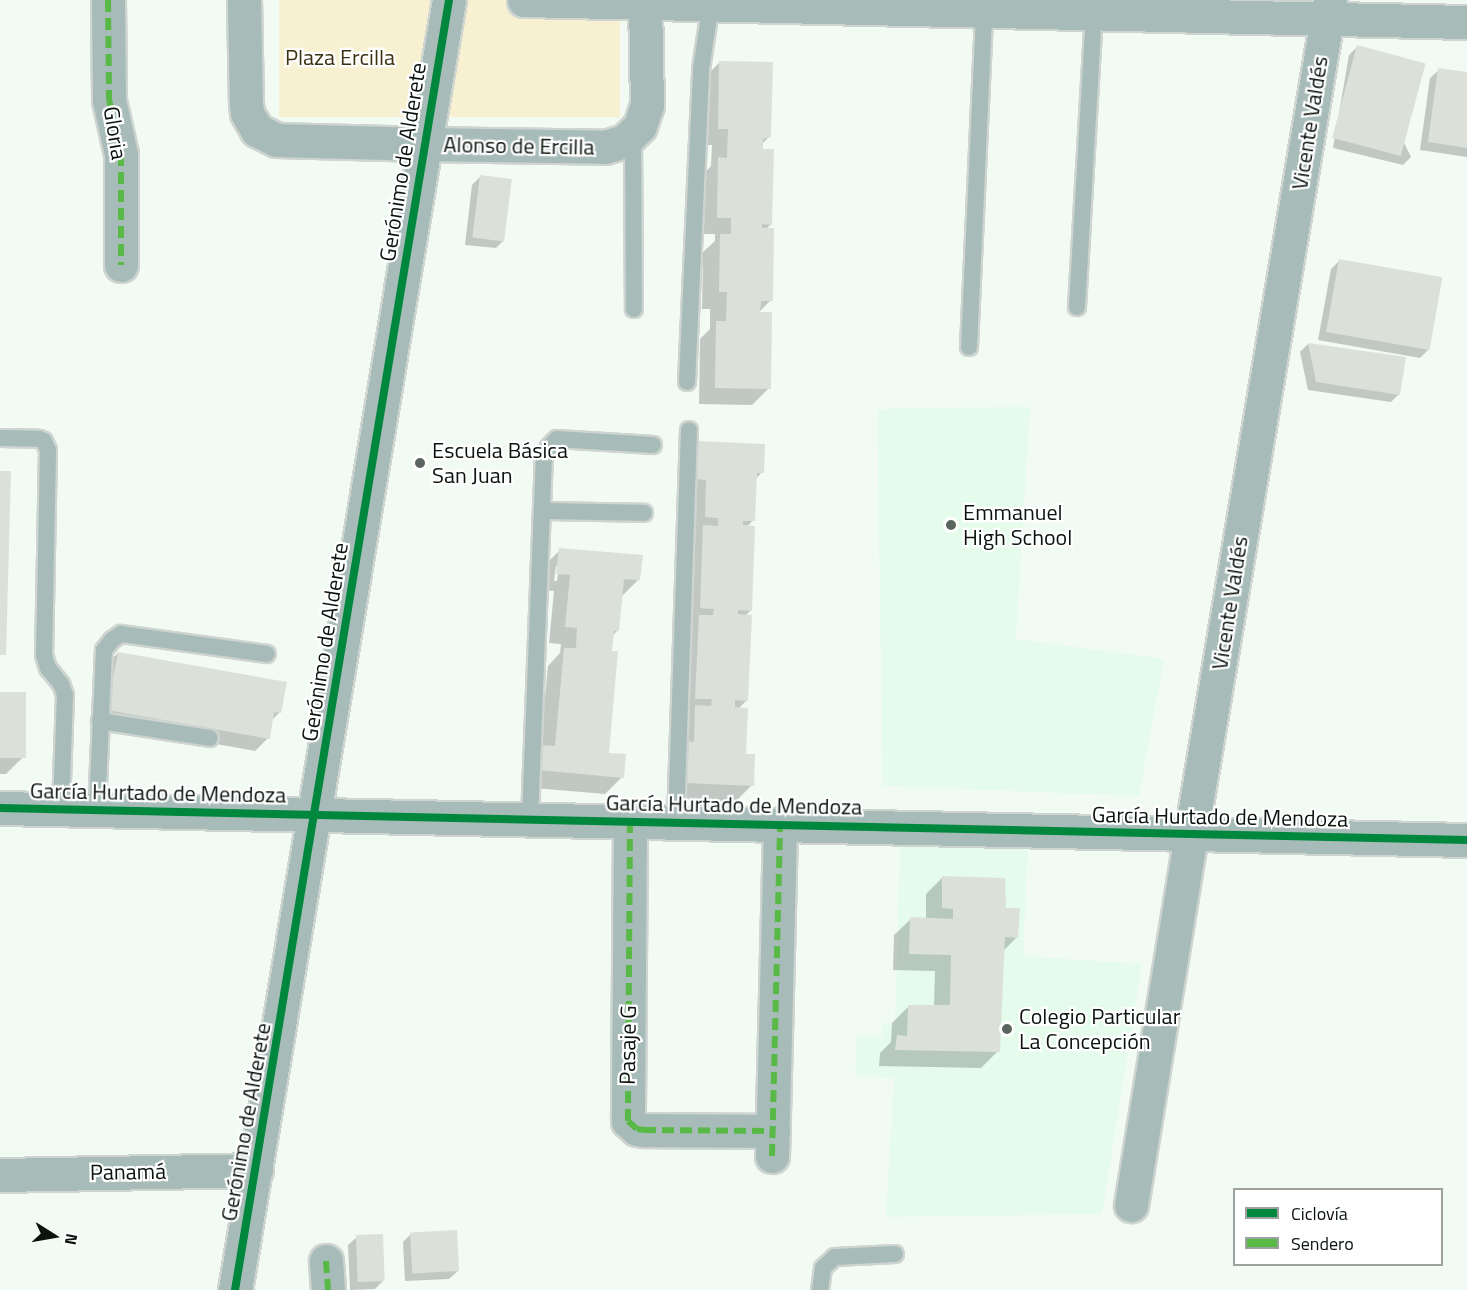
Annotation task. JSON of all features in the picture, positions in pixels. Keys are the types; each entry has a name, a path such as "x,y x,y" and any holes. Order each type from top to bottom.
{"street":[{"name":"Gloria","path":"108,0 109,100 121,154 121,266"},
{"name":"Alonso de Ercilla","path":"244,0 247,113 257,130 277,140 605,147 615,145 633,135"},
{"name":"Gerónimo de Alderete","path":"236,1290 448,0"},
{"path":"524,0 984,12 1023,6 1094,14 1329,9 1467,22"},
{"path":"633,135 645,116 647,105 645,2"},
{"name":"Vicente Valdés","path":"1131,1205 1329,9"},
{"name":"García Hurtado de Mendoza","path":"0,808 1467,840"},
{"name":"Pasaje G","path":"630,821 628,1122 637,1129 772,1143 780,824"},
{"name":"Panamá","path":"0,1174 256,1170"}],"lane":[{"path":"687,382 700,69 711,4"},
{"path":"969,347 984,12"},
{"path":"1077,307 1094,14"},
{"path":"633,135 634,309"},
{"path":"676,822 689,430"},
{"path":"0,438 39,439 44,441 48,450 44,655 65,695 61,809"},
{"path":"530,819 544,458 549,447 557,439 653,445"},
{"path":"542,511 644,513"},
{"path":"97,810 104,650 121,634 267,654"},
{"path":"100,721 210,738"},
{"path":"820,1290 823,1268 835,1257 895,1254"}],"shaded area":[{"name":"Emmanuel High School","path":"1030,407 1016,639 1164,659 1139,796 883,786 877,410"},
{"name":"Colegio Particular La Concepción","path":"900,845 1028,846 1023,956 1142,964 1102,1214 886,1217 894,1078 855,1075 857,1035 882,1036 883,1023 895,1023"}],"green space":[{"name":"Plaza Ercilla","path":"279,0 620,0 620,117 279,117"}],"building":[{"path":"1357,45 1426,63 1401,156 1332,138"},
{"path":"719,61 773,62 771,137 763,139 763,149 774,149 772,225 762,224 762,228 774,228 773,301 761,301 760,312 772,312 771,389 715,388 716,321 726,321 727,292 719,292 720,234 731,234 731,218 717,218 718,157 727,158 728,129 718,129"},
{"path":"1438,68 1467,72 1467,148 1428,142"},
{"path":"480,175 512,179 504,241 472,238"},
{"path":"1339,259 1442,277 1430,350 1326,332"},
{"path":"1308,343 1406,357 1400,395 1316,382"},
{"path":"698,441 765,444 764,473 757,473 755,521 743,521 743,525 755,526 752,611 738,610 738,614 752,615 748,701 735,700 735,707 748,708 746,754 755,754 754,786 686,783 687,741 694,742 695,705 711,706 712,699 695,699 699,615 713,615 714,609 700,608 703,525 718,526 718,518 705,517 706,480 696,479"},
{"path":"0,471 11,471 6,655 0,655"},
{"path":"559,548 643,555 640,580 624,579 619,631 614,631 612,651 618,651 609,753 626,754 624,778 538,770 540,745 555,746 564,648 576,648 577,628 565,627 570,575 556,574"},
{"path":"118,652 287,682 281,713 274,712 270,739 107,710"},
{"path":"0,692 26,692 26,758 0,758"},
{"path":"942,876 1005,878 1006,908 1020,908 1018,938 1005,937 1000,1052 895,1050 897,1035 907,1036 908,1005 950,1005 951,955 909,954 910,917 953,919 953,909 942,908"},
{"path":"457,1230 459,1271 412,1273 410,1232"},
{"path":"383,1234 385,1281 358,1282 356,1235"}],"marked path":[{"path":"108,0 109,100 121,154 121,265"},
{"path":"630,821 628,1121 637,1129 644,1130 773,1131"},
{"path":"772,1156 780,824"},
{"path":"326,1261 328,1290"}],"cycle path":[{"path":"235,1290 449,0"},
{"path":"0,808 1467,840"}],"place":[{"name":"Escuela Básica San Juan","path":"420,463"},
{"name":"Emmanuel High School","path":"951,525"},
{"name":"Colegio Particular La Concepción","path":"1007,1029"}]}
